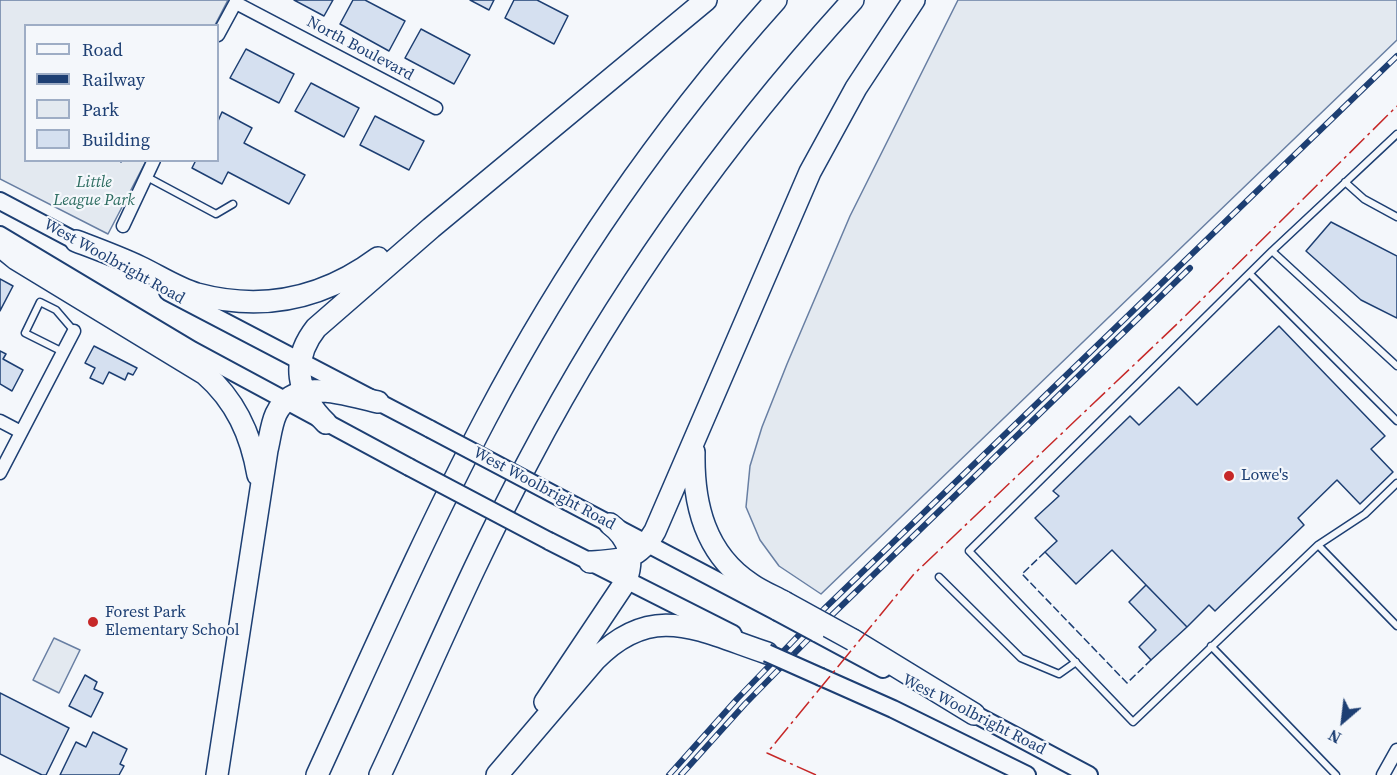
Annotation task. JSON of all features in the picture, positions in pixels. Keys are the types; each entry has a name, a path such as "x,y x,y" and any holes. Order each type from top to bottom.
{"highway":[{"path":"294,397 300,379 301,361 306,343 321,324 431,228 706,0"},
{"path":"317,775 440,510 531,337 580,259 657,148 713,75 776,0"},
{"path":"380,775 507,501 596,340 704,181 781,82 853,0"},
{"path":"590,562 631,558 647,543 657,528 796,203 824,144 869,66 914,0"},
{"path":"76,240 197,294 236,300 268,301 303,296 333,286 431,228"},
{"path":"0,246 16,259 197,368 212,380 234,406 246,430 261,490"},
{"path":"217,775 271,428 277,413 294,397 318,390 378,402"},
{"path":"294,397 311,407 326,423"},
{"path":"694,442 693,475 696,501 708,537 723,559 780,607 974,714"},
{"path":"496,775 626,581 631,558 630,552 623,537 610,524"},
{"path":"496,775 595,660 629,633 651,626 676,625 744,643 766,653"}],"main road":[{"name":"West Woolbright Road","path":"0,201 610,524 780,607"},
{"name":"West Woolbright Road","path":"0,235 192,350 294,397"},
{"path":"326,423 626,581 718,626 744,643"},
{"name":"West Woolbright Road","path":"766,653 974,748 1027,775"},
{"name":"West Woolbright Road","path":"974,714 1089,775"}],"street":[{"path":"219,33 236,1"},
{"name":"North Boulevard","path":"236,1 436,108"},
{"path":"123,226 153,162"},
{"path":"0,473 74,331"},
{"path":"0,421 21,432"},
{"path":"1383,775 1397,750"}],"lane":[{"path":"1397,134 1272,252 969,551 1133,722 1318,545 1365,514 1397,483"},
{"path":"146,176 216,214 233,204"},
{"path":"1345,182 1364,199 1397,217"},
{"path":"1272,252 1397,366"},
{"path":"1250,274 1397,421"},
{"path":"63,352 25,333 40,302 56,310 74,331"},
{"path":"1318,545 1397,626"},
{"path":"939,577 1020,658 1059,674 1076,662"},
{"path":"1211,645 1336,775"}],"green space":[{"name":"Little League Park","path":"0,0 228,0 216,24 24,24 24,162 145,162 108,234 0,179"},
{"path":"958,0 1397,0 1397,40 821,594 779,566 760,540 746,507 750,466 762,427 787,364 850,216"},
{"path":"54,638 80,650 59,693 33,680"}],"building":[{"path":"294,0 333,0 324,16"},
{"path":"353,0 365,0 405,21 389,51 340,24"},
{"path":"470,0 494,0 489,10"},
{"path":"514,0 537,0 568,16 554,44 505,18"},
{"path":"421,29 470,55 454,84 405,58"},
{"path":"246,49 294,74 279,103 230,78"},
{"path":"311,83 359,108 344,137 295,111"},
{"path":"222,112 252,128 244,143 305,175 289,204 228,172 222,184 192,168 195,162 219,162 219,119"},
{"path":"375,116 424,141 409,170 360,145"},
{"path":"1331,222 1397,256 1397,318 1361,300 1306,251"},
{"path":"0,279 13,286 0,311"},
{"name":"Lowe's","path":"1279,326 1385,436 1371,449 1393,472 1360,504 1337,480 1298,518 1304,525 1215,611 1209,605 1187,627 1112,550 1076,584 1045,552 1057,541 1035,518 1059,496 1053,491 1130,416 1139,425 1179,387 1197,405"},
{"path":"94,346 137,368 133,375 128,373 125,380 109,372 103,384 90,378 95,368 85,363"},
{"path":"0,351 6,354 3,359 23,370 12,391 0,384"},
{"path":"1146,585 1187,627 1151,660 1139,647 1156,630 1129,602"},
{"path":"85,675 97,682 94,689 103,693 91,717 69,706"},
{"path":"0,693 69,728 46,775 0,754"},
{"path":"93,732 127,749 120,764 124,766 119,775 60,775 76,742 86,747"}],"railway":[{"path":"669,775 737,699 824,609 1397,56"},
{"path":"681,775 745,704 832,615 1190,268"}],"fence":[{"path":"1045,552 1022,574 1127,683 1151,660"}],"power":[{"path":"816,775 767,753 914,574 1177,324 1397,106"}],"place":[{"name":"Lowe's","path":"1229,476"},
{"name":"Forest Park Elementary School","path":"93,622"}]}
